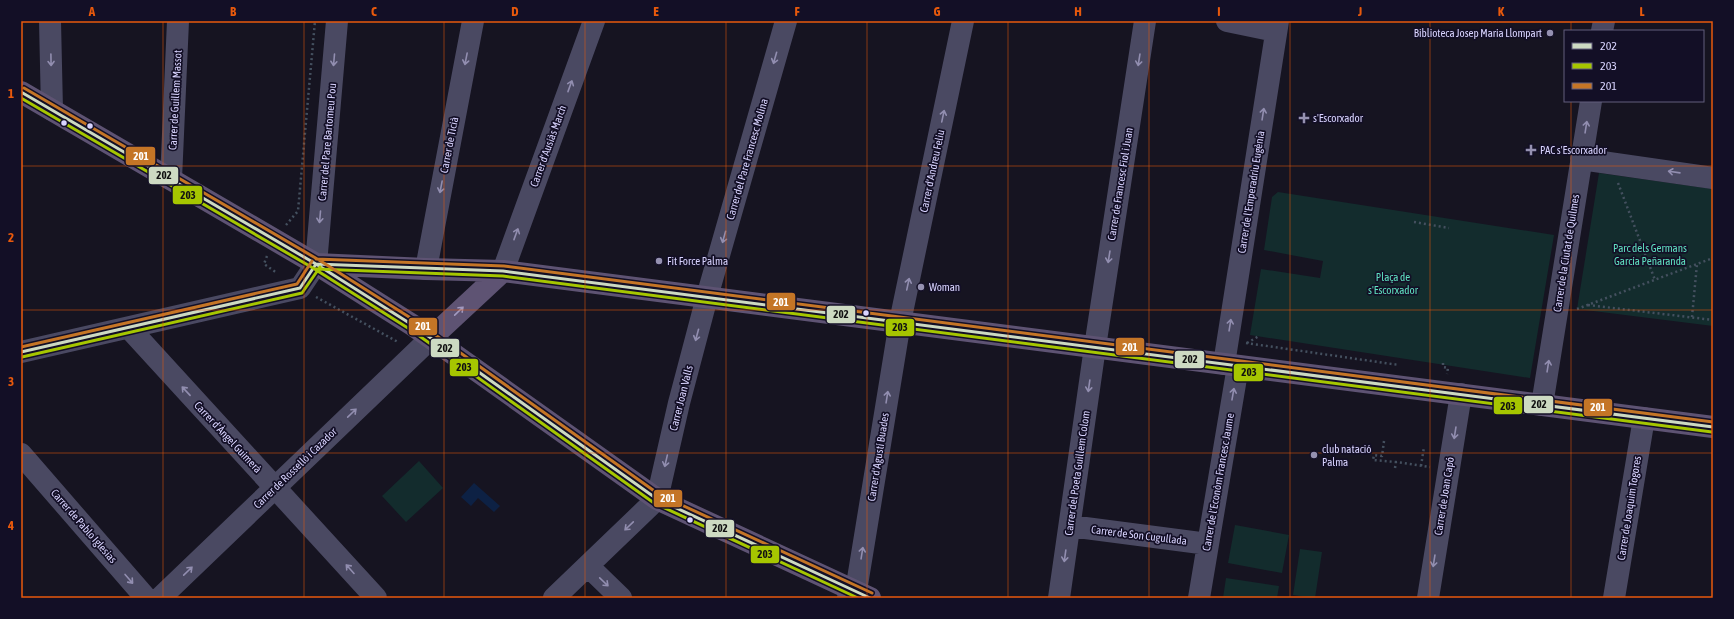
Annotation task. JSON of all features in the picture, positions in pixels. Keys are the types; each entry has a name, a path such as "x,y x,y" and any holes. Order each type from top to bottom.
{"main road":[{"path":"21,92 316,264 431,338 657,499 858,596"},
{"path":"316,264 503,271 1713,427"},
{"path":"431,338 503,271"}],"street":[{"path":"50,21 52,110"},
{"name":"Carrer de Guillem Massot","path":"171,179 178,21"},
{"name":"Carrer del Pare Bartomeu Pou","path":"316,264 337,21"},
{"name":"Carrer de Ticià","path":"426,269 473,21"},
{"name":"Carrer d'Ausiàs March","path":"503,271 594,21"},
{"name":"Carrer del Pare Francesc Molina","path":"707,297 786,21"},
{"name":"Carrer d'Andreu Feliu","path":"900,322 963,21"},
{"name":"Carrer de Francesc Fiol i Juan","path":"1095,347 1145,21"},
{"path":"1227,21 1277,26"},
{"name":"Carrer de l'Emperadriu Eugènia","path":"1231,365 1277,26"},
{"name":"Carrer de la Ciutat de Quilmes","path":"1542,405 1591,102"},
{"path":"1581,159 1713,178"},
{"path":"21,352 300,288 316,264"},
{"name":"Carrer Joan Valls","path":"657,499 679,403 707,297"},
{"name":"Carrer d'Agustí Buades","path":"858,596 900,322"},
{"name":"Carrer d'Àngel Guimerà","path":"129,328 376,598"},
{"name":"Carrer de Rosselló i Cazador","path":"160,598 431,338"},
{"name":"Carrer del Poeta Guillem Colom","path":"1059,598 1095,347"},
{"name":"Carrer de l'Econòm Francesc Jaume","path":"1199,598 1208,544 1231,365"},
{"name":"Carrer de Joan Capó","path":"1428,598 1461,394"},
{"name":"Carrer de Joaquim Togores","path":"1614,598 1644,418"},
{"name":"Carrer de Pablo Iglesias","path":"21,454 28,477 146,598"},
{"path":"554,598 657,499"},
{"name":"Carrer de Son Cugullada","path":"1070,526 1208,544"},
{"path":"588,566 621,598"}],"path":[{"path":"315,21 298,211 273,238 264,264 300,288 399,342 393,347"},
{"path":"1611,164 1656,280"},
{"path":"1414,222 1449,228"},
{"path":"1713,258 1588,305 1713,320"},
{"path":"1692,317 1697,264"},
{"path":"1241,342 1401,366"},
{"path":"1440,371 1455,373"},
{"path":"1384,441 1382,456 1374,455 1373,460 1412,465"},
{"path":"1421,466 1424,447"},
{"path":"1395,468 1396,462"}],"green space":[{"name":"Parc dels Germans García Peñaranda","path":"1599,173 1713,189 1713,326 1577,309"},
{"name":"Plaça de s'Escorxador","path":"1278,192 1554,235 1530,378 1250,335 1261,269 1320,278 1323,261 1264,250 1272,197"},
{"path":"419,461 443,488 406,522 382,496"},
{"path":"1235,525 1289,535 1282,573 1228,563"},
{"path":"1300,549 1322,552 1315,598 1293,595"},
{"path":"1226,578 1279,586 1277,598 1223,598"}],"water":[{"path":"474,483 500,506 494,512 478,498 471,506 461,497"}],"transit line":[{"name":"201","path":"24,88 319,260 417,322 660,495 872,593"},
{"name":"202","path":"21,92 316,264 414,326 657,499 870,598"},
{"name":"203","path":"21,98 313,268 411,330 654,503 858,598"},
{"name":"201","path":"316,259 504,266 1713,422"},
{"name":"201","path":"21,347 297,284 312,261"},
{"name":"202","path":"316,264 503,271 1713,427"},
{"name":"202","path":"21,352 300,288 316,264"},
{"name":"203","path":"22,357 302,293 320,267"},
{"name":"203","path":"316,269 503,276 1712,432"}],"place":[{"name":"Biblioteca Josep Maria Llompart","path":"1550,33"},
{"name":"s'Escorxador","path":"1304,118"},
{"name":"PAC s'Escorxador","path":"1531,150"},
{"name":"Fit Force Palma","path":"659,261"},
{"name":"Woman","path":"921,287"},
{"name":"club natació Palma","path":"1314,455"}]}
